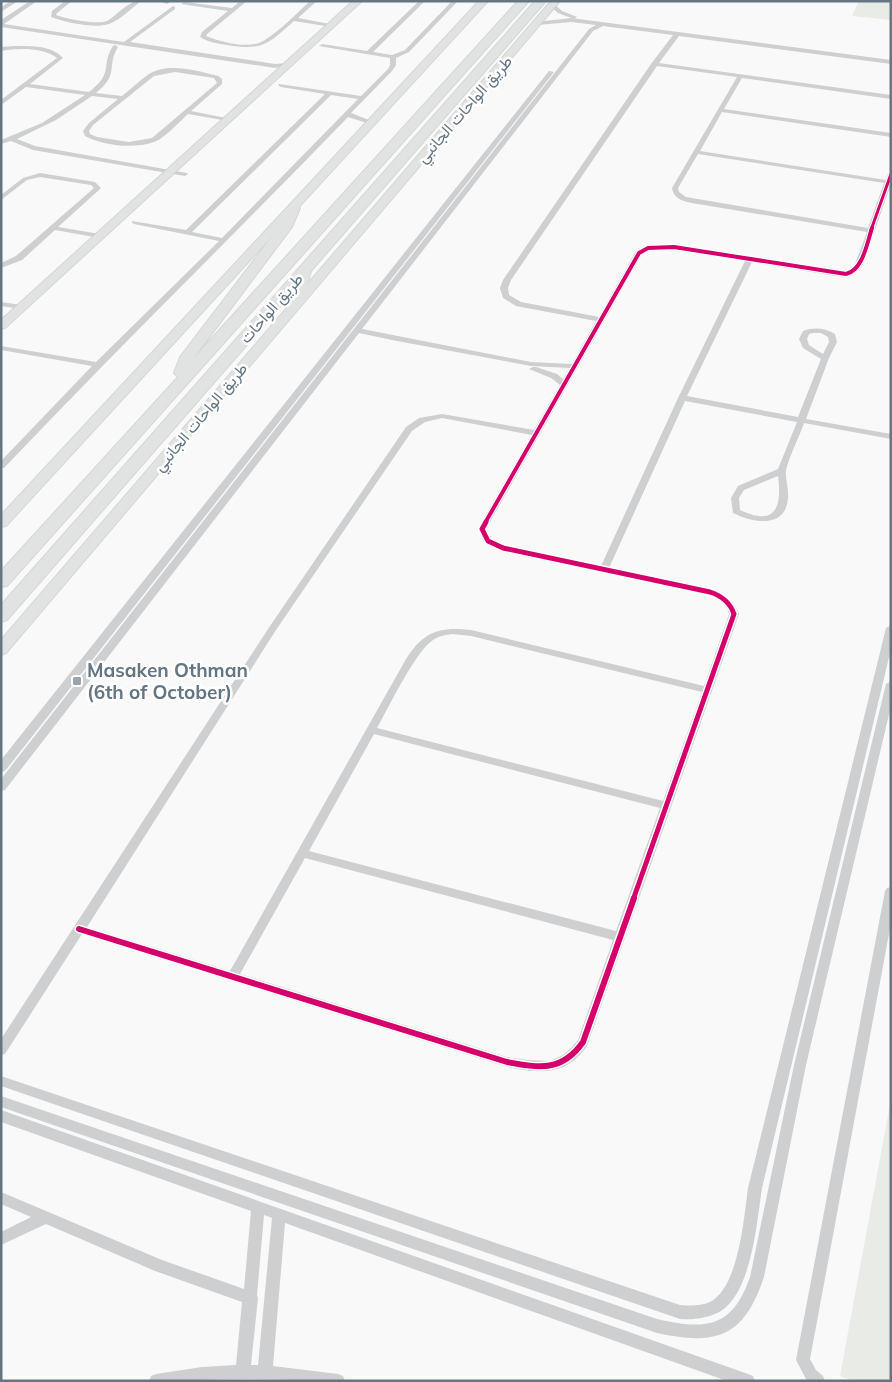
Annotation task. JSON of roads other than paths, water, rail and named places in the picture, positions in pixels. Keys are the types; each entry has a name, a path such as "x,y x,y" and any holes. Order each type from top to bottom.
{"highway":[{"name":"طريق الواحات","path":"1,582 524,1"},
{"name":"طريق الواحات","path":"1,616 306,268 550,3"},
{"path":"182,382 181,372 184,362 286,227 294,208"},
{"path":"298,302 306,268"},
{"path":"23,558 30,564 48,563"}],"street":[{"path":"1,10 15,1"},
{"path":"1,16 25,1"},
{"path":"1,25 34,1"},
{"path":"69,1 54,12 53,16 95,24 111,22 138,1"},
{"path":"244,1 204,33 205,39 238,45 259,45 266,42 314,1"},
{"path":"1,326 358,1"},
{"path":"369,53 422,1"},
{"path":"322,46 394,57 407,51 455,1"},
{"path":"1,523 484,1"},
{"path":"104,55 168,4 185,3 233,10"},
{"path":"550,3 560,12 586,22 713,37"},
{"name":"طريق الواحات الجانبي","path":"1,650 538,23 550,3"},
{"path":"538,23 572,18 833,51 842,56 891,62"},
{"path":"294,19 332,25"},
{"path":"563,63 586,30 586,22"},
{"path":"1,787 355,334 563,63 591,30 602,24"},
{"path":"1,25 144,49 271,66 287,65"},
{"path":"601,320 519,304 506,296 504,288 507,280 654,64 677,34"},
{"path":"94,41 116,45"},
{"path":"1,140 12,139 47,124 108,76 110,56 116,45"},
{"path":"1,49 20,47 60,55 58,61 1,103"},
{"path":"144,49 268,69 279,73"},
{"path":"1,466 98,365 224,240 390,70 394,57"},
{"path":"654,64 891,97"},
{"path":"1,140 39,124 84,94 100,79 103,65"},
{"path":"181,71 219,78 220,83 189,111 155,139 145,143 95,139 87,134 86,131 91,124 152,75 160,72 181,71"},
{"path":"740,76 675,188 676,193 684,199 871,231"},
{"path":"281,84 362,98"},
{"path":"26,85 121,100"},
{"path":"187,233 329,93"},
{"path":"720,110 891,135"},
{"path":"189,111 230,118"},
{"path":"347,114 372,123"},
{"path":"12,139 33,148 185,174"},
{"path":"1,768 281,413 501,142"},
{"path":"79,929 507,1062 541,1067 554,1066 566,1061 577,1053 734,619 731,605 719,595 503,548 494,545 485,537 482,529 639,253 648,248 674,247 836,274 851,273 856,269 889,178 696,152"},
{"path":"1,198 25,179 40,174 88,182 98,188 19,258 1,266"},
{"path":"134,222 224,240"},
{"path":"56,226 101,234"},
{"path":"604,569 682,398 750,260"},
{"path":"1,304 21,307"},
{"path":"355,334 392,338 531,364 574,366"},
{"path":"355,334 530,368 545,373 564,384"},
{"path":"1,348 98,365"},
{"path":"782,471 741,488 735,498 736,511 743,515 760,519 776,516 780,511 784,501 782,471 825,358"},
{"path":"682,398 891,437"},
{"path":"281,413 292,415"},
{"path":"1,1050 262,646 409,429 422,420 442,416 536,433"},
{"path":"202,512 214,515"},
{"path":"1,1081 680,1312 694,1313 718,1304 734,1286 744,1253 755,1188 891,628"},
{"path":"233,976 419,645 430,637 452,631 471,633 708,690"},
{"path":"1,1101 70,1123 657,1326 680,1332 700,1333 720,1327 734,1319 745,1308 752,1295 800,1065 891,684"},
{"path":"371,730 666,806"},
{"path":"302,853 620,937"},
{"path":"818,1381 811,1375 803,1360 891,891"},
{"path":"786,1060 800,1065"},
{"path":"70,1123 80,1108"},
{"path":"1,1116 748,1381"},
{"path":"1,1198 160,1266 251,1298"},
{"path":"243,1371 258,1207"},
{"path":"264,1372 279,1214"},
{"path":"1,1239 46,1217"},
{"path":"156,1381 198,1374 243,1371 313,1376 338,1381"}],"place":[{"name":"Masaken Othman (6th of October)","path":"77,681"}]}
